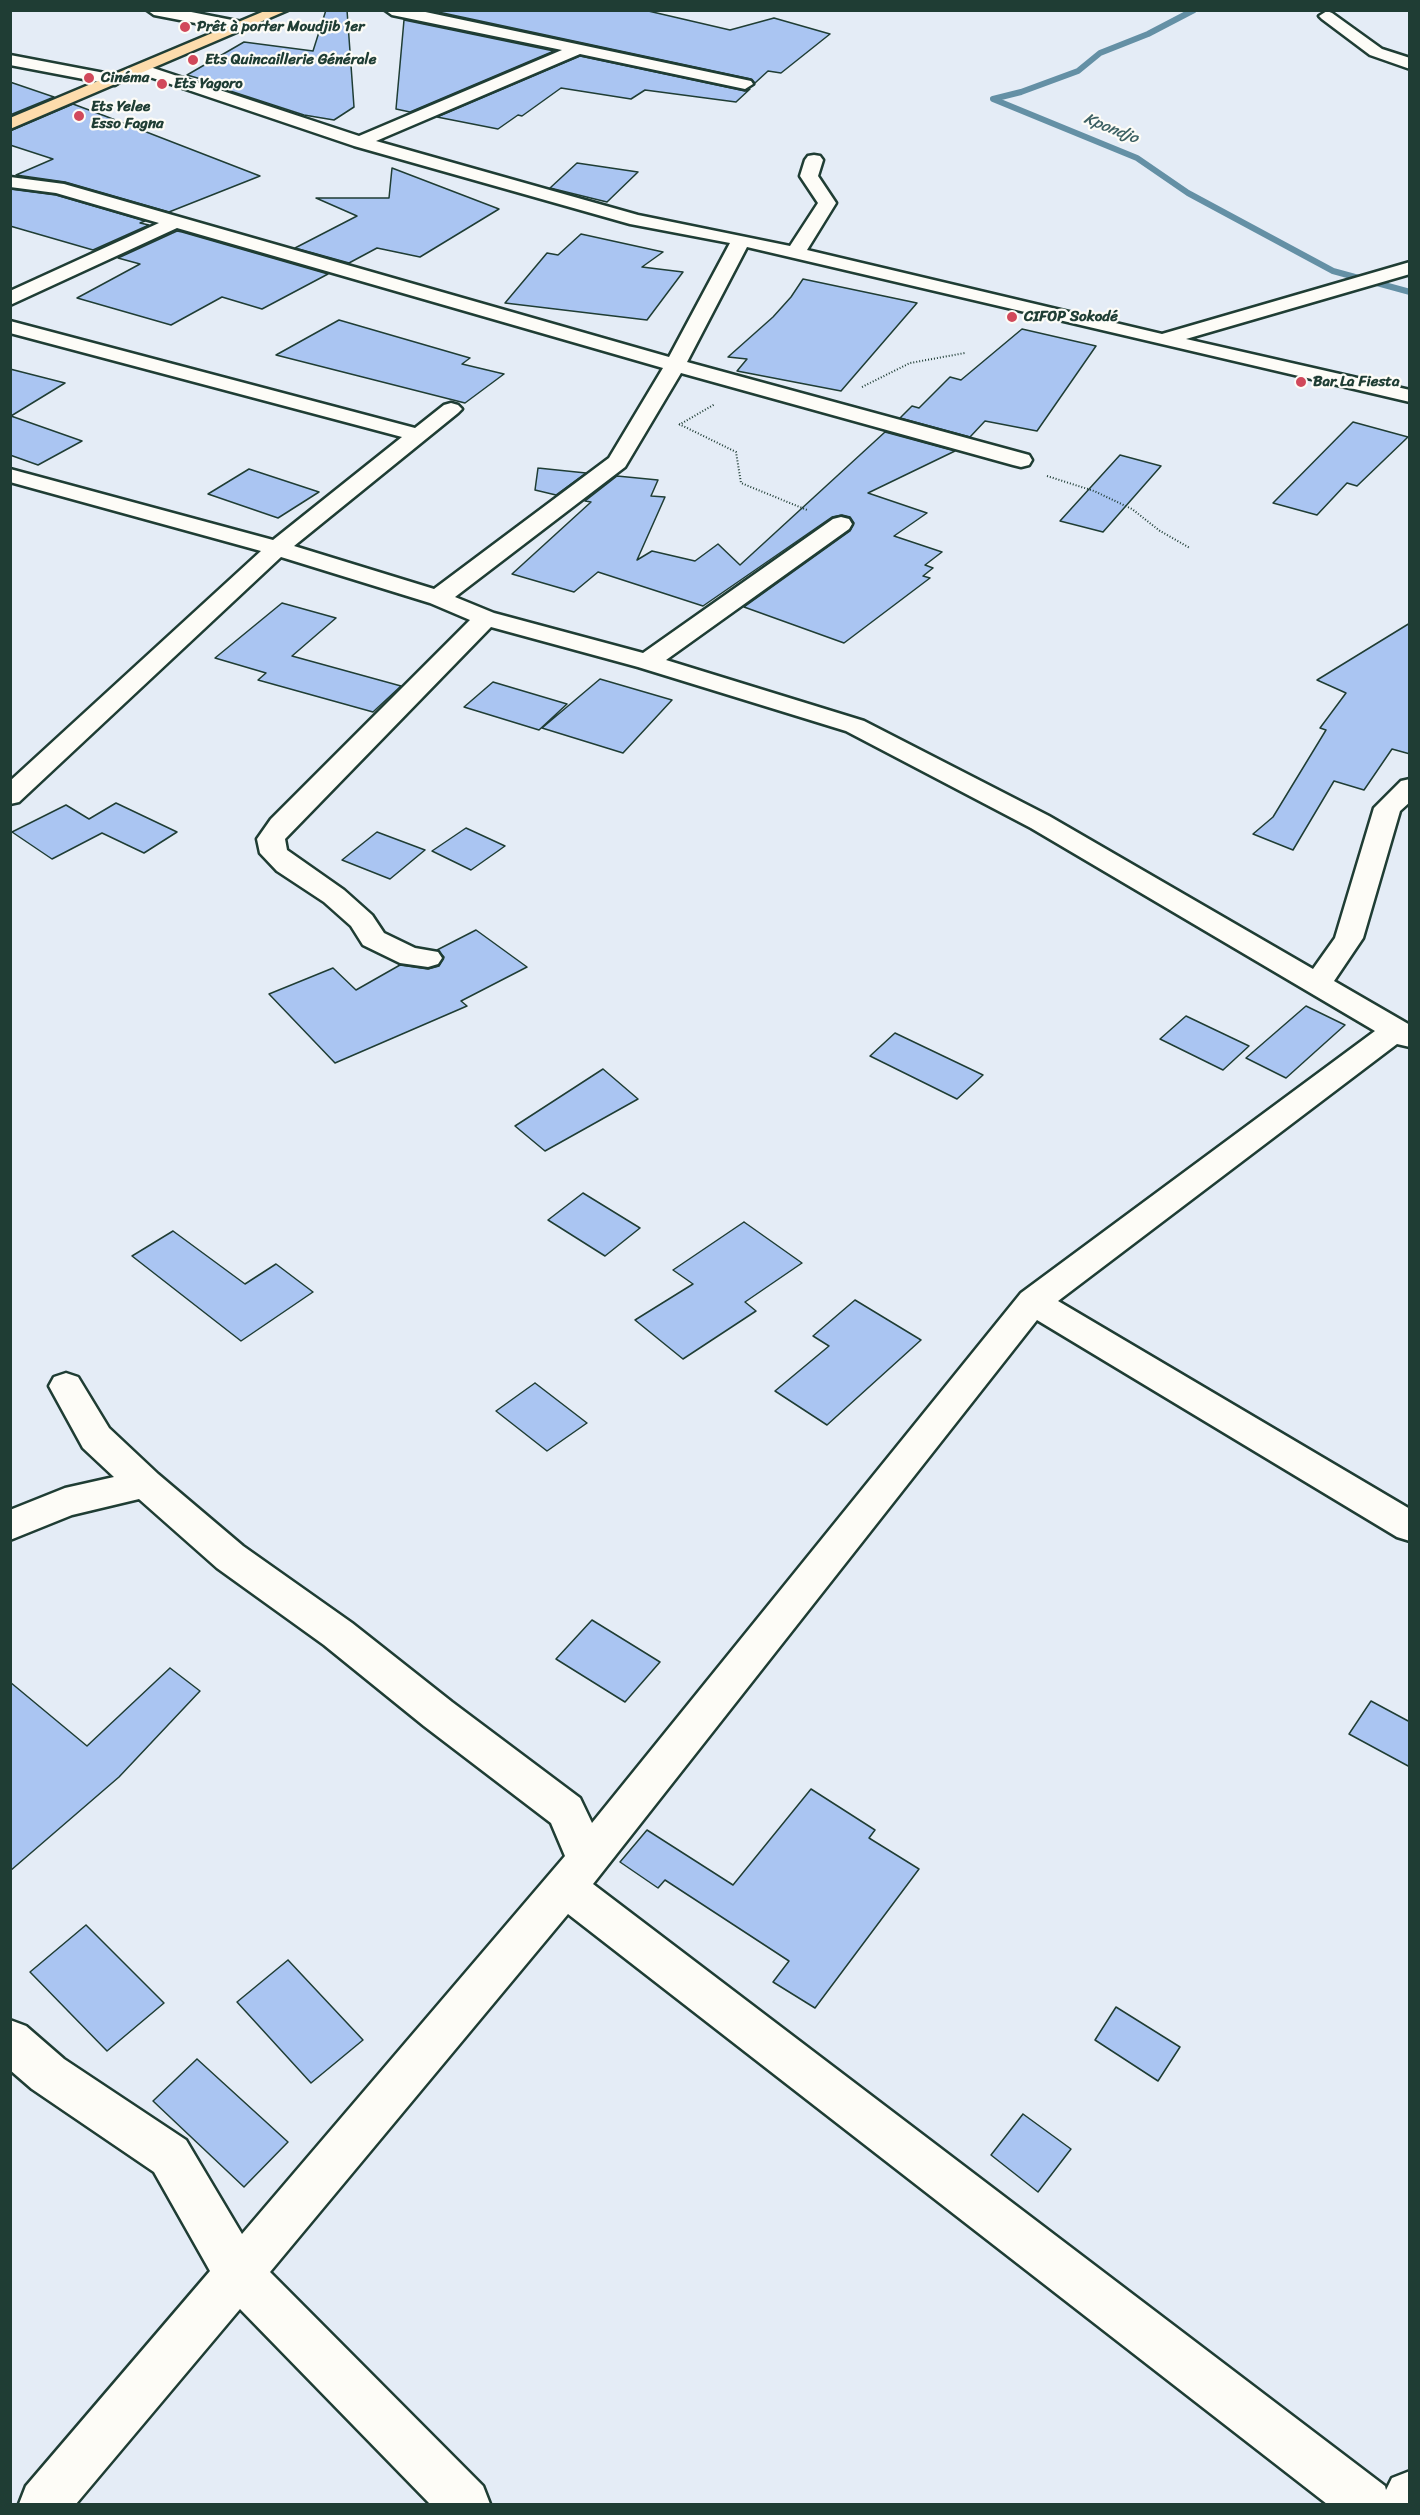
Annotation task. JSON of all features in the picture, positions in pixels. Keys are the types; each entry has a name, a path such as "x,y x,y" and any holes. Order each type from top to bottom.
{"highway":[{"path":"10,124 281,10"}],"street":[{"path":"154,10 242,27"},
{"path":"392,10 745,84"},
{"path":"1327,16 1376,52 1410,64"},
{"path":"360,142 579,49"},
{"path":"10,60 116,80"},
{"path":"141,69 360,142 636,220 796,252 1162,340 1410,396"},
{"path":"796,252 827,203 809,176 814,160"},
{"path":"10,182 58,188 675,365 1021,460"},
{"path":"10,299 175,222"},
{"path":"438,598 617,462 675,365 741,240"},
{"path":"1162,340 1403,269"},
{"path":"10,327 418,435"},
{"path":"10,796 277,548 452,409"},
{"path":"10,475 277,548 438,598 486,618 647,662 855,726 1040,822 1403,1034 1033,1302 576,1874 44,2505"},
{"path":"647,662 841,524"},
{"path":"428,957 410,957 373,939 362,921 334,896 287,865 274,853 271,838 281,825 486,618"},
{"path":"1318,984 1349,938 1387,808 1410,787"},
{"path":"1033,1302 1410,1527"},
{"path":"66,1386 96,1438 145,1484 230,1557 338,1634 438,1714 567,1811 576,1874 1367,2505"},
{"path":"10,1526 65,1502 145,1484"},
{"path":"10,2041 48,2074 170,2156 238,2273 465,2505"},
{"path":"1406,2505 1410,2496"}],"path":[{"path":"661,388 669,396 679,425 736,452 741,483 841,524"},
{"path":"1021,460 1044,475 1094,491 1132,509 1160,531 1190,548"}],"building":[{"path":"326,10 347,10 354,107 334,120 304,115 224,89 229,87 187,75 244,42 313,51"},
{"path":"429,10 644,10 730,30 774,18 830,34 781,73 768,71 755,83 751,79"},
{"path":"404,20 554,51 410,112 396,109"},
{"path":"580,56 745,91 750,89 736,102 645,90 631,99 561,88 522,116 518,115 498,129 437,117"},
{"path":"10,82 54,97 10,115"},
{"path":"73,104 260,176 169,212 65,182 16,175 53,159 10,145 10,131"},
{"path":"577,163 638,172 607,202 550,188"},
{"path":"392,168 499,209 420,257 377,248 349,263 295,248 357,216 316,198 389,198"},
{"path":"10,189 56,195 145,221 140,223 149,225 93,250 10,226"},
{"path":"177,231 328,274 262,309 222,297 171,325 77,298 140,264 118,258"},
{"path":"581,234 663,252 642,267 683,272 647,320 505,303 547,253 558,255"},
{"path":"803,279 917,303 841,391 737,371 747,359 728,357 773,317"},
{"path":"339,320 470,358 462,364 504,374 465,403 276,355"},
{"path":"1022,329 1096,346 1037,431 985,421 970,437 900,418 912,406 919,408 950,377 961,380"},
{"path":"10,369 65,383 11,416 82,441 38,465 10,455"},
{"path":"1353,422 1408,437 1357,486 1347,483 1317,515 1273,503"},
{"path":"885,432 955,451 868,493 927,513 894,536 942,552 925,565 933,568 923,576 930,578 844,643 744,607 850,531 854,523 850,517 842,515 832,517 703,606 598,572 574,592 512,574 591,502 585,501 617,476 658,480 651,496 665,497 637,560 652,551 695,561 718,544 740,565"},
{"path":"1120,455 1161,466 1103,532 1060,521"},
{"path":"538,468 586,473 556,495 535,490"},
{"path":"249,469 319,492 278,518 208,494"},
{"path":"282,603 336,618 292,656 401,686 373,712 258,680 266,673 215,658"},
{"path":"1410,623 1410,754 1392,749 1364,790 1334,781 1293,850 1253,834 1273,817 1326,730 1320,728 1346,693 1317,680"},
{"path":"600,679 672,700 623,753 542,728"},
{"path":"493,682 567,704 539,730 464,707"},
{"path":"116,803 177,832 144,853 102,833 52,859 12,832 66,805 89,819"},
{"path":"466,828 505,846 471,870 432,851"},
{"path":"377,832 425,850 390,879 342,860"},
{"path":"476,930 527,967 461,1001 467,1006 335,1063 269,994 333,968 356,990 400,965 428,969 439,966 444,957 437,950"},
{"path":"1306,1006 1345,1025 1286,1078 1246,1058"},
{"path":"1186,1016 1249,1046 1223,1070 1160,1039"},
{"path":"895,1033 983,1075 957,1099 870,1056"},
{"path":"603,1069 638,1099 545,1151 515,1126"},
{"path":"583,1193 640,1228 605,1256 548,1220"},
{"path":"744,1222 802,1263 745,1302 756,1311 683,1359 635,1320 693,1284 673,1270"},
{"path":"173,1231 245,1284 276,1264 313,1292 241,1341 132,1256"},
{"path":"855,1300 921,1340 827,1425 775,1391 829,1346 813,1336"},
{"path":"535,1383 587,1423 547,1451 496,1411"},
{"path":"592,1620 660,1662 625,1702 556,1659"},
{"path":"170,1668 200,1691 119,1777 10,1871 10,1682 87,1746"},
{"path":"1371,1701 1410,1722 1410,1767 1349,1734"},
{"path":"811,1789 875,1830 869,1838 919,1869 815,2008 773,1982 789,1961 665,1880 658,1888 620,1862 647,1830 733,1885"},
{"path":"86,1925 164,2003 107,2051 30,1972"},
{"path":"288,1960 363,2040 311,2083 237,2002"},
{"path":"1116,2007 1180,2047 1158,2081 1095,2040"},
{"path":"197,2059 288,2142 244,2187 153,2101"},
{"path":"1023,2114 1071,2149 1038,2192 991,2155"}],"waterway":[{"name":"Kpondjo","path":"1194,10 1148,34 1100,53 1078,71 1021,92 993,99 1137,158 1188,193 1333,271 1410,292"}],"place":[{"name":"Prêt à porter Moudjib 1er","path":"185,27"},
{"name":"Ets Quincaillerie Générale","path":"193,60"},
{"name":"Cinéma","path":"89,78"},
{"name":"Ets Yagoro","path":"162,84"},
{"name":"Ets Yelee Esso Fagna","path":"79,116"},
{"name":"CIFOP Sokodé","path":"1012,317"},
{"name":"Bar La Fiesta","path":"1301,382"}]}
